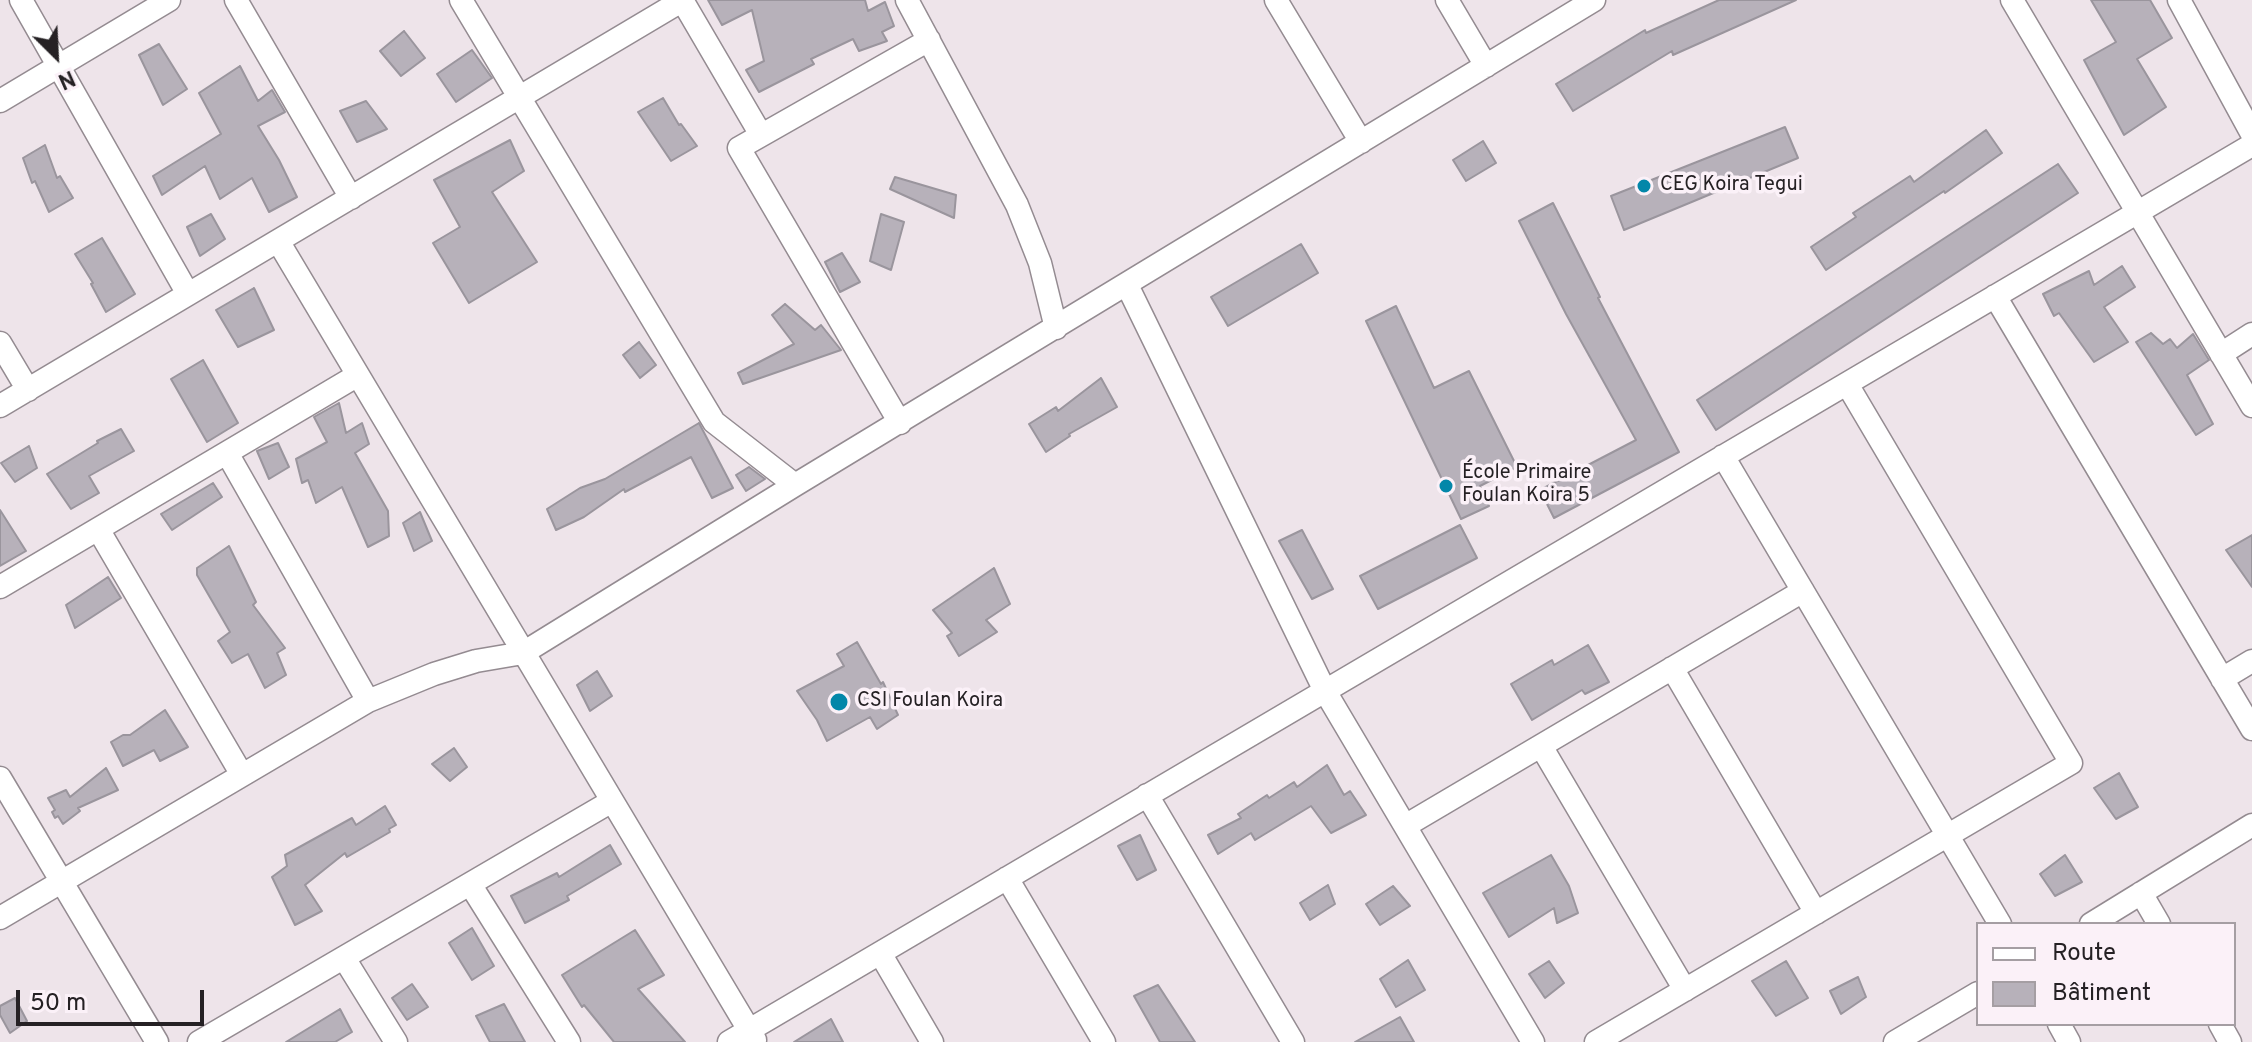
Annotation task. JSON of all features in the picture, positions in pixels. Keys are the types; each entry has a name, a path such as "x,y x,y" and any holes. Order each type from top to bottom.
{"street":[{"path":"21,0 188,294"},
{"path":"0,101 169,0"},
{"path":"236,0 351,198"},
{"path":"461,0 714,422 795,485"},
{"path":"0,406 682,0 761,135"},
{"path":"907,0 1017,205 1040,263 1056,328"},
{"path":"1276,0 1361,142"},
{"path":"1447,0 1486,66"},
{"path":"0,918 368,701 434,674 476,661 523,653 1594,0"},
{"path":"2012,0 2252,406"},
{"path":"2179,0 2252,134"},
{"path":"900,423 739,148 929,40"},
{"path":"729,1042 752,1036 880,953 2252,145"},
{"path":"278,241 752,1036"},
{"path":"1127,285 1325,691 1533,1042"},
{"path":"1995,296 2252,729"},
{"path":"2221,354 2252,334"},
{"path":"0,343 28,390"},
{"path":"0,587 358,375"},
{"path":"1596,1042 2071,763 1847,384"},
{"path":"227,453 368,701"},
{"path":"1723,456 1999,922"},
{"path":"98,529 242,775"},
{"path":"1405,826 1803,591"},
{"path":"2222,679 2252,661"},
{"path":"1672,668 1816,913"},
{"path":"1541,746 1685,990"},
{"path":"0,778 157,1042"},
{"path":"1147,795 1293,1042"},
{"path":"199,1042 612,801"},
{"path":"2094,922 2252,825"},
{"path":"1007,878 1104,1042"},
{"path":"470,884 569,1042"},
{"path":"2141,893 2158,922"},
{"path":"880,953 932,1042"},
{"path":"344,958 396,1042"},
{"path":"1895,1042 1976,994"}],"building":[{"path":"708,0 865,0 868,11 885,2 894,26 882,32 887,41 859,51 853,39 811,59 814,64 759,92 746,70 764,61 752,10 722,25"},
{"path":"1719,0 1796,0 1673,55 1672,51 1573,111 1556,84 1645,30 1646,33"},
{"path":"2091,0 2150,0 2172,38 2137,59 2166,107 2124,135 2084,60 2116,42"},
{"path":"404,31 425,58 401,76 380,51"},
{"path":"159,44 187,89 163,105 139,55"},
{"path":"472,50 492,78 456,102 437,74"},
{"path":"240,66 258,101 272,90 285,112 258,126 297,197 269,212 252,178 220,199 205,166 162,195 153,176 221,134 199,93"},
{"path":"663,98 679,125 697,146 671,161 638,112"},
{"path":"366,101 387,129 357,142 340,111"},
{"path":"1785,127 1798,158 1624,230 1611,196"},
{"path":"1986,130 2002,153 1826,270 1811,247 1856,217 1853,213 1910,176 1914,182"},
{"path":"510,140 524,171 492,192 537,262 469,303 433,243 460,227 434,180"},
{"path":"1483,141 1496,163 1466,181 1453,160"},
{"path":"45,145 57,178 60,176 73,198 49,212 35,181 32,183 23,158"},
{"path":"2058,164 2078,193 1716,430 1697,400"},
{"path":"895,177 956,195 954,218 890,189"},
{"path":"1553,203 1598,298 1679,452 1554,518 1540,490 1636,440 1519,221"},
{"path":"211,214 225,239 200,256 187,227"},
{"path":"881,214 904,222 891,270 870,261"},
{"path":"102,238 135,294 106,312 75,254"},
{"path":"1301,244 1318,273 1228,326 1211,297"},
{"path":"842,253 860,282 840,292 825,262"},
{"path":"2122,266 2135,287 2104,307 2128,342 2094,362 2059,313 2054,316 2043,294 2089,271 2094,285"},
{"path":"254,288 274,330 238,347 216,310"},
{"path":"785,304 815,330 821,325 841,350 743,384 738,373 794,344 772,315"},
{"path":"1396,306 1434,388 1469,371 1517,467 1480,486 1489,506 1461,519 1366,321"},
{"path":"2151,333 2163,344 2170,339 2177,348 2193,334 2209,360 2187,375 2213,424 2196,435 2136,342"},
{"path":"639,342 656,365 640,378 623,355"},
{"path":"203,360 238,423 207,442 171,379"},
{"path":"1101,378 1117,407 1069,434 1046,452 1029,424 1056,407 1058,411"},
{"path":"339,403 346,433 362,423 369,444 355,453 388,511 389,536 368,547 342,487 316,503 308,480 302,483 296,459 327,442 314,417"},
{"path":"699,423 733,488 712,498 691,457 625,492 624,489 584,517 556,530 547,509 580,488 605,479"},
{"path":"121,429 134,451 89,476 99,493 71,509 47,474"},
{"path":"278,443 289,467 269,479 257,451"},
{"path":"29,446 37,468 15,482 1,463"},
{"path":"749,467 765,479 746,491 736,475"},
{"path":"213,483 222,497 172,530 161,514"},
{"path":"0,510 26,551 0,566"},
{"path":"420,512 432,541 414,551 403,523"},
{"path":"1460,525 1477,558 1378,609 1360,576"},
{"path":"1302,530 1333,589 1312,599 1279,541"},
{"path":"2252,535 2252,587 2226,550"},
{"path":"229,546 256,602 253,605 285,648 277,653 286,675 265,688 248,654 232,663 218,641 230,632 197,575 197,568"},
{"path":"994,568 1010,604 986,620 997,632 959,656 947,636 952,633 933,610"},
{"path":"108,577 121,598 75,628 66,605"},
{"path":"857,642 881,684 883,682 898,715 877,729 870,717 827,741 797,691 844,666 837,654"},
{"path":"1588,645 1609,682 1585,694 1582,690 1532,720 1511,684 1552,660 1554,665"},
{"path":"597,671 612,696 590,711 577,685"},
{"path":"165,710 188,747 160,761 154,750 123,766 111,742 123,735 130,735"},
{"path":"454,748 467,767 450,781 432,764"},
{"path":"1327,765 1344,795 1350,791 1366,815 1331,833 1311,806 1255,840 1251,833 1218,854 1208,835 1241,818 1238,814 1267,795 1269,798 1294,782 1297,787"},
{"path":"106,768 118,790 78,808 80,811 63,824 58,816 55,818 52,812 55,810 48,798 66,790 70,797"},
{"path":"2119,773 2138,807 2116,819 2094,788"},
{"path":"385,806 396,825 389,829 390,832 347,857 345,853 305,885 322,911 295,925 272,877 287,866 285,855 352,818 356,825"},
{"path":"1140,835 1156,870 1137,880 1118,846"},
{"path":"610,845 621,864 567,896 569,900 525,923 511,896 557,873 559,877"},
{"path":"1551,855 1569,886 1578,913 1557,923 1554,908 1509,937 1483,893"},
{"path":"2065,855 2082,882 2055,896 2040,874"},
{"path":"1328,885 1335,904 1310,920 1300,903"},
{"path":"1393,886 1410,906 1380,925 1366,904"},
{"path":"472,928 494,966 472,980 449,943"},
{"path":"635,930 664,975 638,989 685,1042 614,1042 584,1005 582,1007 562,975"},
{"path":"1408,960 1425,990 1396,1007 1380,979"},
{"path":"1549,961 1564,983 1545,998 1529,974"},
{"path":"1786,961 1808,998 1776,1016 1752,981"},
{"path":"1858,977 1866,997 1841,1014 1830,991"},
{"path":"412,984 428,1007 407,1020 392,998"},
{"path":"1158,985 1195,1042 1160,1042 1134,996"},
{"path":"15,998 27,1021 10,1033 0,1015 0,1006"},
{"path":"504,1004 525,1042 490,1042 476,1016"},
{"path":"340,1009 352,1032 335,1042 286,1042"},
{"path":"1400,1017 1414,1042 1355,1042"},
{"path":"831,1019 843,1042 794,1042"}],"place":[{"name":"CEG Koira Tegui","path":"1644,186"},
{"name":"École Primaire Foulan Koira 5","path":"1446,486"},
{"name":"CSI Foulan Koira","path":"839,702"}]}
